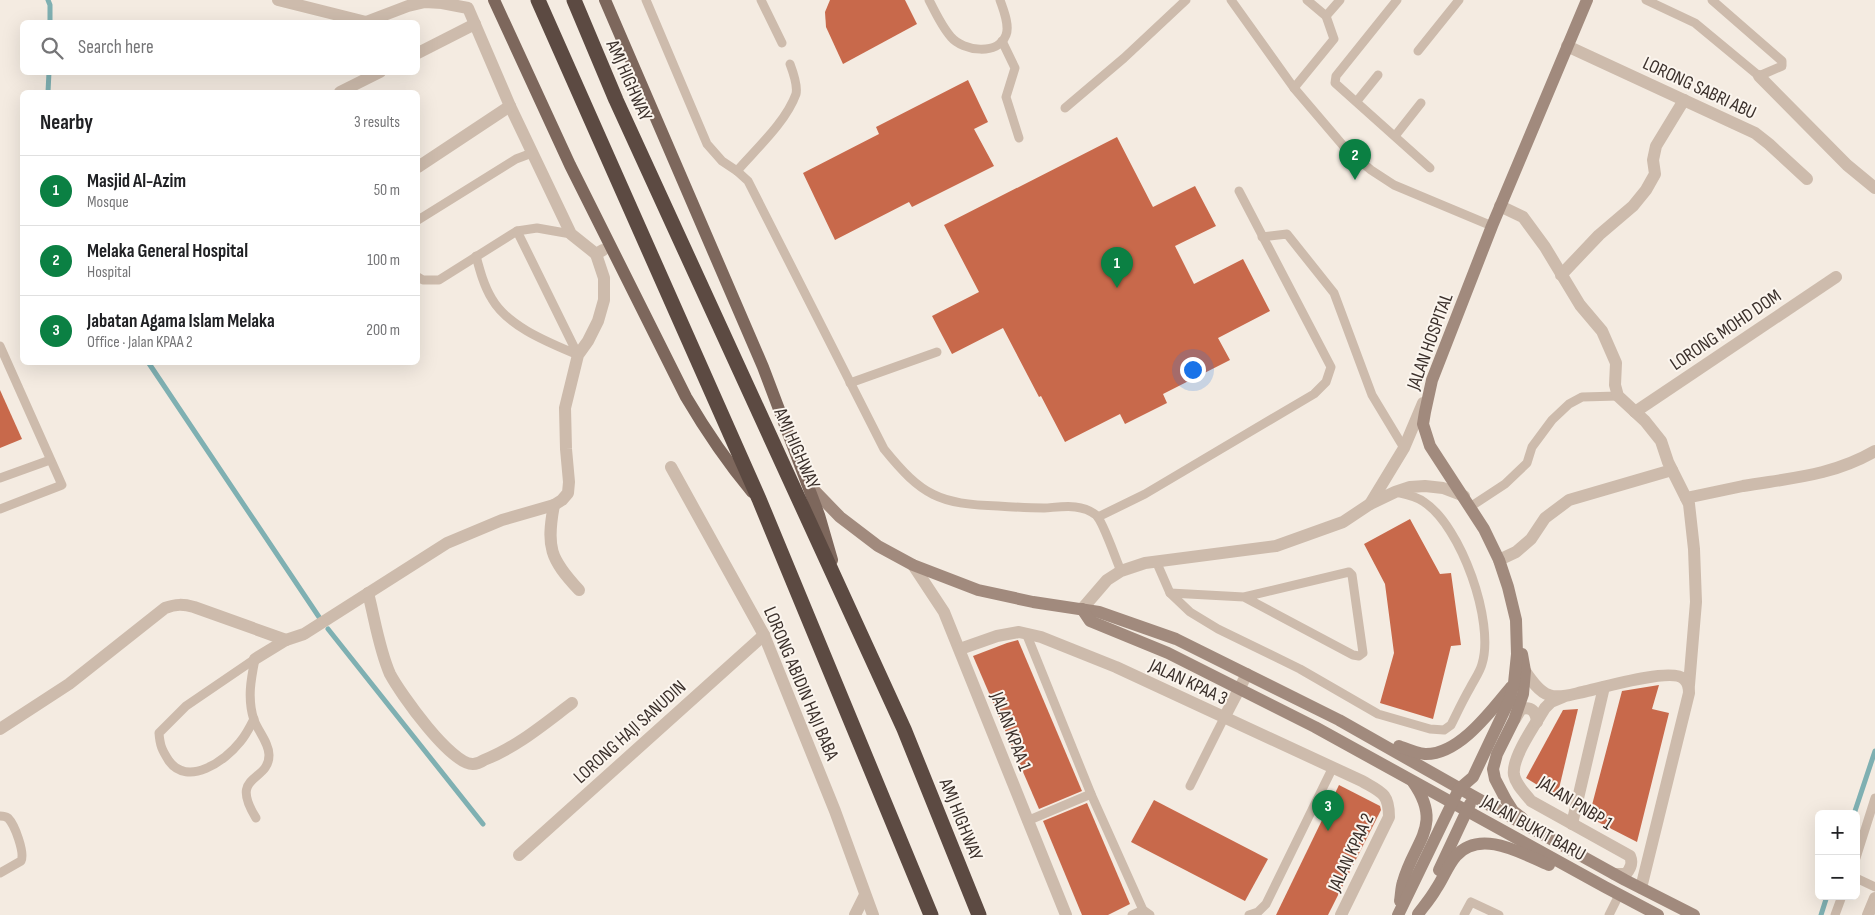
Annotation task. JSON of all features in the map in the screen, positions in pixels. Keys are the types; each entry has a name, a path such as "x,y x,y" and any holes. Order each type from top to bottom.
{"highway":[{"path":"538,0 759,499 931,915"},
{"name":"AMJ HIGHWAY","path":"574,0 616,100 904,729 981,915"}],"main road":[{"path":"494,0 566,157 686,398 728,462 759,499"},
{"path":"606,0 763,367 819,515 842,595"}],"street":[{"path":"278,0 358,20"},
{"name":"JALAN HOSPITAL","path":"1460,789 1473,777 1509,701 1514,683 1517,654 1516,620 1499,560 1484,529 1436,457 1425,435 1423,424 1424,412 1432,380 1492,226 1587,0"},
{"path":"255,659 286,640 304,634 447,543 502,520 554,505 562,500 568,492 569,482 565,408 578,355 588,341 598,321 604,300 604,278 596,254 571,234 510,106 466,4 426,2 408,6 371,20"},
{"path":"420,52 475,24"},
{"name":"LORONG SABRI ABU","path":"1567,46 1756,133 1807,179"},
{"path":"344,90 374,75"},
{"path":"1759,76 1847,166 1875,188"},
{"path":"1561,275 1600,235 1633,206 1646,190 1655,174 1653,160 1656,146 1684,100"},
{"path":"420,166 510,106"},
{"path":"1500,206 1523,217 1545,247 1580,305 1602,332 1616,363 1615,385 1618,396 1644,421 1661,441 1672,470 1690,504 1696,602 1689,693 1641,888"},
{"path":"596,254 611,246"},
{"name":"LORONG MOHD DOM","path":"1634,412 1836,277"},
{"path":"1370,504 1411,435 1432,380"},
{"path":"1686,498 1743,486 1815,475 1857,462 1875,451"},
{"name":"LORONG ABIDIN HAJI BABA","path":"672,467 764,635 835,811 873,915"},
{"path":"1499,560 1516,552 1531,539 1544,518 1569,500 1672,470"},
{"path":"807,483 840,516 878,546 913,565 978,590 1033,602 1099,612 1168,636 1339,720 1412,751 1424,754 1441,752 1461,740 1484,718 1514,683"},
{"path":"1082,609 1107,580 1121,571 1156,561 1276,546 1343,522 1370,504 1410,487 1443,488 1467,502"},
{"path":"554,505 549,528 549,543 554,556 567,577 579,590"},
{"name":"JALAN KPAA 1","path":"913,565 944,612 1066,915"},
{"path":"368,593 390,673 402,696 440,742 464,762 474,764 515,745 572,702"},
{"path":"0,729 69,684 165,608 175,604 194,607 286,640"},
{"path":"1082,609 1090,620 1168,654 1315,727 1467,811 1473,796"},
{"path":"1514,720 1523,694 1525,672 1516,620"},
{"name":"JALAN KPAA 3","path":"960,649 997,636 1019,632 1041,637 1116,667 1333,767 1381,792 1386,796 1389,804"},
{"name":"LORONG HAJI SANUDIN","path":"519,855 764,635"},
{"path":"1525,672 1536,686 1549,696 1564,696 1652,676 1677,675 1684,679 1689,686"},
{"path":"1224,718 1247,674"},
{"path":"1572,824 1604,687"},
{"name":"JALAN PNBP 1","path":"1564,696 1551,702 1545,708 1515,763 1514,775 1520,788 1531,801 1630,856 1632,860 1631,868 1626,874 1614,874"},
{"path":"1537,722 1536,714 1532,709 1526,707 1521,709 1497,754 1493,769 1495,779 1513,811 1542,835"},
{"name":"JALAN BUKIT BARU","path":"1339,720 1542,835 1694,915"},
{"name":"JALAN HOSPITAL","path":"1473,777 1473,796"},
{"path":"1398,915 1403,880 1422,841 1427,820 1426,806 1422,794 1412,780"},
{"name":"JALAN BUKIT BARU","path":"1398,915 1460,789"},
{"name":"JALAN KPAA 2","path":"1341,915 1389,817 1389,804"},
{"name":"JALAN BUKIT BARU","path":"1418,915 1467,811 1605,888 1658,915"},
{"path":"1418,915 1456,856 1465,848 1476,845 1490,843 1508,847 1605,888"},
{"path":"855,915 866,895"},
{"path":"1868,915 1875,898"}],"lane":[{"path":"646,0 707,144 722,161 737,171 748,182 769,218 884,449 905,474 927,492 949,502 968,505 1041,508 1072,506 1086,509 1098,517 1121,571"},
{"path":"761,0 782,44"},
{"path":"929,0 952,38 967,48 992,47 1002,41 1007,34 1000,0"},
{"path":"1065,108 1124,58 1186,0"},
{"path":"1231,0 1294,88 1346,149 1371,170 1394,185 1492,226"},
{"path":"1294,88 1334,39 1326,16 1307,0"},
{"path":"1326,16 1340,0"},
{"path":"1397,0 1336,76 1335,82 1430,168"},
{"path":"1418,51 1459,0"},
{"path":"1646,0 1695,23 1759,76 1782,66 1782,61 1712,0"},
{"path":"1002,41 1016,68 1006,97 1019,138"},
{"path":"737,171 766,139 785,114 796,92 790,64"},
{"path":"1356,101 1378,75"},
{"path":"1395,136 1421,103"},
{"path":"420,219 516,159 532,153"},
{"path":"1098,517 1145,494 1314,394 1326,382 1331,367 1239,191"},
{"path":"420,278 423,280 439,280 517,231 537,228 571,234"},
{"path":"517,231 578,355"},
{"path":"1262,237 1287,234 1334,293 1372,395 1404,448"},
{"path":"476,256 481,278 492,301 517,326 578,355"},
{"path":"0,346 62,486 0,509"},
{"path":"850,383 937,352"},
{"path":"1467,502 1505,484 1527,463 1532,447 1552,420 1569,404 1582,397 1618,396"},
{"path":"0,478 50,460"},
{"path":"1156,561 1170,593 1190,612 1218,629 1300,669 1378,714 1430,729 1444,730 1451,725 1482,665 1486,644 1479,598 1469,566 1446,526 1435,512 1423,501 1395,492"},
{"path":"1170,593 1244,597 1349,572 1352,575 1363,653 1359,656 1353,655 1244,597"},
{"path":"1026,634 1092,794 1147,912 1132,915"},
{"path":"254,719 239,744 219,762 194,773 186,773 174,767 160,747 159,733 186,706 255,659"},
{"path":"255,659 250,690 250,704 269,756 266,765 247,787 248,805 256,818"},
{"path":"1190,786 1224,718"},
{"path":"1249,915 1258,912 1266,904 1333,767"},
{"path":"1027,821 1092,794"},
{"path":"1857,855 1875,798"},
{"path":"0,816 8,818 13,825 24,855 22,862 0,873"},
{"path":"1860,880 1875,887"},
{"path":"1609,915 1619,895"},
{"path":"1835,915 1841,900"},
{"path":"1464,915 1471,902 1499,915"}],"building":[{"path":"830,0 905,0 917,24 843,64 826,27 825,12"},
{"path":"968,80 988,122 974,129 994,166 912,207 909,202 835,240 803,173 879,134 876,127"},
{"path":"1117,137 1153,207 1195,186 1216,226 1175,246 1194,284 1243,259 1270,311 1218,338 1230,360 1163,394 1167,403 1125,424 1120,414 1065,442 1003,328 952,354 932,316 979,292 944,225"},
{"path":"0,390 22,439 0,448"},
{"path":"1410,519 1440,574 1451,573 1461,645 1451,646 1433,719 1380,703 1394,653 1385,584 1364,544"},
{"path":"1018,640 1082,791 1039,809 973,656"},
{"path":"1659,685 1652,709 1669,713 1637,842 1598,822 1592,805 1622,691"},
{"path":"1578,709 1557,797 1526,778 1563,710"},
{"path":"1339,785 1380,806 1381,810 1328,915 1276,915"},
{"path":"1154,800 1268,859 1245,901 1131,842"},
{"path":"1087,803 1130,904 1108,915 1082,915 1043,821"}],"waterway":[{"path":"48,0 50,20"},
{"path":"48,90 49,75"},
{"path":"150,365 319,617"},
{"path":"328,629 483,824"},
{"path":"1855,810 1875,751"},
{"path":"1821,915 1826,900"}],"place":[{"name":"Melaka General Hospital","path":"1355,180"},
{"name":"Masjid Al-Azim","path":"1117,288"},
{"name":"Jabatan Agama Islam Melaka","path":"1328,831"}]}
